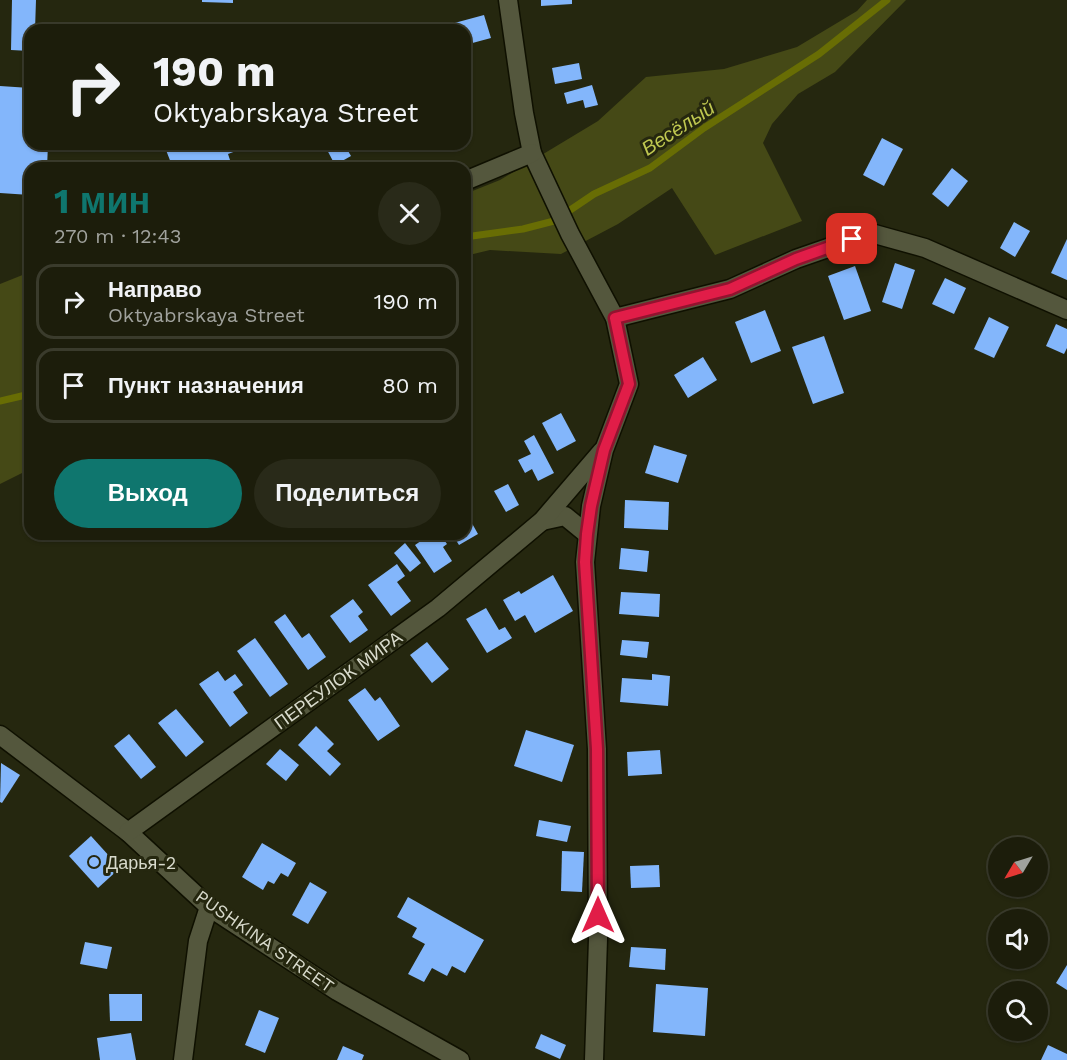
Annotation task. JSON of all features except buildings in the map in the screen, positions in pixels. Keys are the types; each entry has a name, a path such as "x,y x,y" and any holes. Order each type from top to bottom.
{"street":[{"path":"508,0 532,153 570,234 615,318 629,384 604,450 591,506 585,562 597,749 598,939 594,1060"},
{"path":"471,178 532,153"},
{"path":"615,318 730,289 796,259 871,233 925,248 1067,310"},
{"name":"ПЕРЕУЛОК МИРА","path":"128,832 438,608 542,521 604,450"},
{"path":"542,521 565,516 587,534"},
{"name":"PUSHKINA STREET","path":"0,735 128,832 209,907 337,991 460,1060"},
{"path":"183,1060 198,941 209,907"}],"green space":[{"path":"867,0 906,0 835,72 798,94 772,124 763,143 802,221 715,255 672,188 618,224 561,254 490,250 471,255 471,192 500,180 598,121 646,77 724,69 797,47 857,11"},
{"path":"24,274 24,472 0,484 0,284"}],"waterway":[{"name":"Весёлый","path":"471,236 523,229 554,221 594,194 650,168 704,128 819,54 887,0"},
{"name":"Весёлый","path":"0,401 24,395"}],"place":[{"name":"Дарья-2","path":"94,862"}],"route":[{"path":"598,915 597,749 585,562 591,506 604,450 629,384 615,318 730,289 796,259 852,239"}]}
